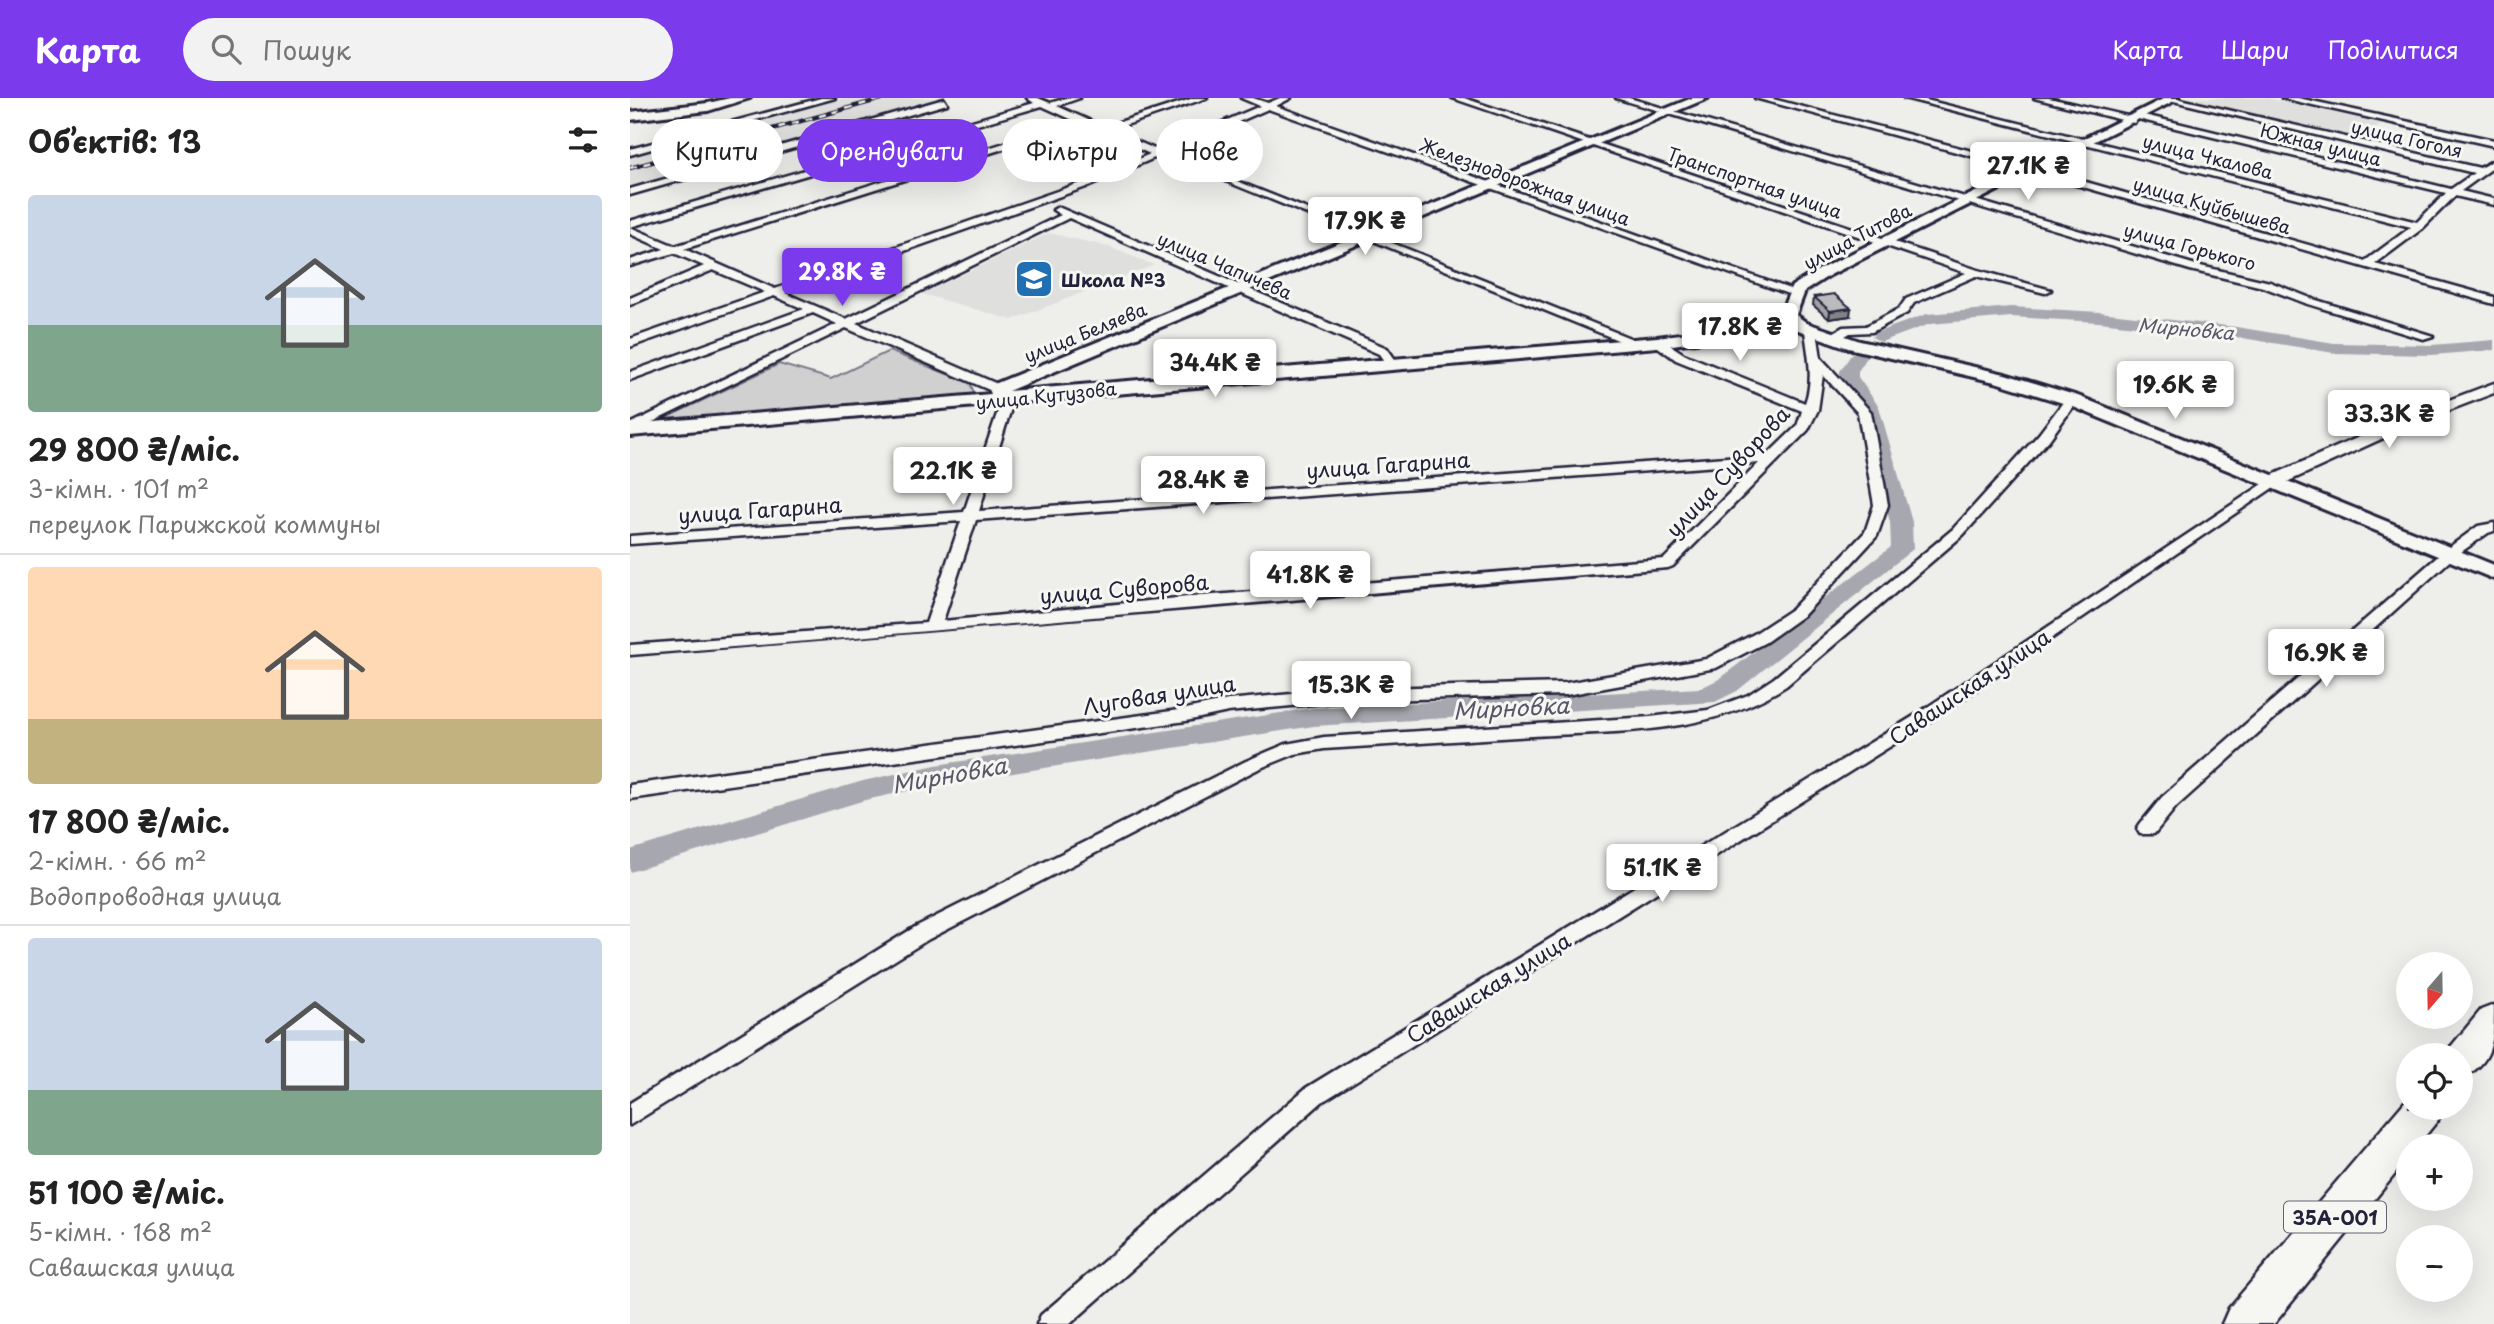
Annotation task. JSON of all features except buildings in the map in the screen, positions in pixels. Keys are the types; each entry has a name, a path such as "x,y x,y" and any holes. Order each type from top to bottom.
{"highway":[{"path":"2473,1046 2494,1021"},
{"name":"35А-001","path":"2245,1324 2414,1120"}],"main road":[{"path":"630,116 708,107 744,98"},
{"name":"улица Беляева","path":"1003,396 1238,290 1702,98"},
{"name":"улица Титова","path":"1803,328 1787,317 1795,293 1825,272 2030,169 2137,119 2170,99"},
{"path":"1803,328 1833,338 2002,379 2072,400 2494,573"},
{"name":"улица Кутузова","path":"630,430 1803,328"}],"street":[{"path":"630,152 831,98"},
{"path":"1031,98 1079,119"},
{"path":"630,224 1045,104 1076,98"},
{"path":"1137,119 1203,98"},
{"name":"Железнодорожная улица","path":"1245,98 1795,293"},
{"path":"1235,119 1287,98"},
{"name":"Транспортная улица","path":"1456,98 1974,272 2045,290"},
{"name":"улица Горького","path":"1620,98 2194,268 2266,284 2427,336"},
{"name":"улица Куйбышева","path":"1759,98 2030,169 2494,301"},
{"name":"улица Чкалова","path":"1908,98 2418,226"},
{"name":"Южная улица","path":"2038,98 2494,202"},
{"path":"2286,98 2494,143"},
{"name":"улица Гоголя","path":"2170,99 2479,172"},
{"path":"630,192 944,102"},
{"path":"630,263 1002,146"},
{"path":"1142,147 1156,153"},
{"path":"630,344 1039,202 1156,153"},
{"path":"2367,265 2418,226 2453,192 2494,163"},
{"path":"1237,182 1648,343 1811,410"},
{"name":"улица Чапичева","path":"1039,202 1383,351 1393,365"},
{"path":"630,430 1068,215"},
{"path":"630,230 848,323 1003,396 970,515 933,627"},
{"path":"630,302 658,291 680,278 714,266"},
{"path":"1833,338 1847,330 1868,329 1903,311 1910,301 1964,279 1974,272"},
{"path":"630,376 815,309"},
{"name":"улица Суворова","path":"630,650 933,627 1188,602 1668,563 1803,427 1816,391 1815,359 1803,328"},
{"name":"Луговая улица","path":"630,792 1186,715 1228,706 1345,695 1566,689 1710,664 1760,638 1798,612 1872,533 1881,505 1864,412 1815,359"},
{"path":"2272,482 2415,418 2494,388"},
{"path":"630,1115 922,933 1252,765 1292,748 1324,743 1650,723 1710,715 1754,699 1780,682 1958,532 2044,438 2072,400"},
{"name":"улица Гагарина","path":"630,540 1773,458"},
{"name":"Савашская улица","path":"1050,1324 1314,1095 1920,720 2272,482"},
{"path":"2147,829 2169,802 2449,554 2483,529 2494,527"}],"shaded area":[{"path":"840,98 948,98 874,119 797,119 797,141 783,145 783,119 765,119"},
{"path":"2267,98 2383,124 2358,139 2185,100"},
{"path":"651,151 651,182 630,188 630,157"},
{"name":"Школа №3","path":"1049,233 1109,247 1154,265 1012,320 922,294"},
{"path":"889,351 970,383 975,395 659,421 779,364 831,379"}],"waterway":[{"name":"Мирновка","path":"1881,337 1927,319 2011,312 2099,317 2236,332 2334,348 2432,350 2494,345"},
{"name":"Мирновка","path":"630,861 863,791 936,775 1314,717 1706,696 1728,685 1902,549 1901,522 1869,407 1849,377 1849,371 1859,356"}],"railway":[{"path":"630,168 885,98"}],"place":[{"name":"Школа №3","path":"1034,279"}]}
